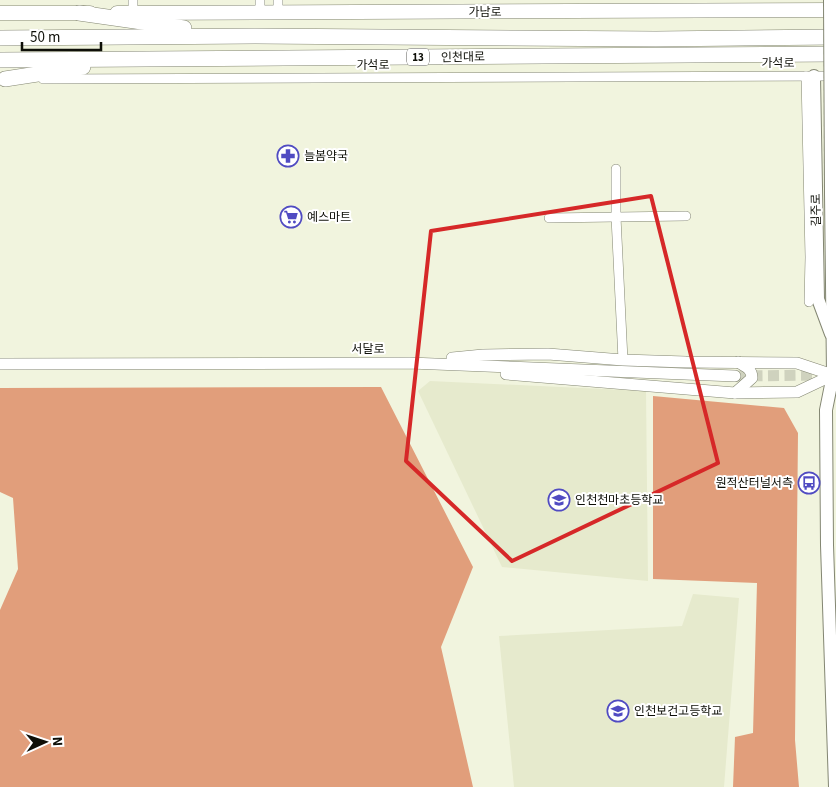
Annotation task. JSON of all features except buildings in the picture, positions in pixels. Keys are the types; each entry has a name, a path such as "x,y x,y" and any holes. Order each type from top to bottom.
{"highway":[{"path":"79,14 255,36"},
{"name":"인천대로","path":"0,38 255,36 656,39 836,37"},
{"name":"인천대로","path":"0,60 836,54"},
{"path":"3,79 139,60"}],"main road":[{"name":"가남로","path":"0,13 79,14 133,7 823,3 836,10"},
{"name":"길주로","path":"823,3 835,338 835,378 826,410 827,545 835,787"},
{"name":"길주로","path":"810,76 818,299 835,338"}],"street":[{"path":"809,302 810,76"},
{"name":"가석로","path":"3,79 836,76"},
{"path":"616,169 616,217 623,360"},
{"path":"549,218 686,216"},
{"path":"410,362 483,355 518,354 548,354 623,360 797,362 835,378"},
{"path":"410,362 471,371 735,392 797,392 835,378"},
{"name":"서달로","path":"0,364 410,362 735,376"},
{"path":"735,392 752,378 752,372 749,368 738,362"}],"highlighted area":[{"path":"651,196 718,463 512,561 406,461 431,231"}],"shaded area":[{"name":"인천천마초등학교","path":"430,381 646,391 648,581 502,567 418,391"},
{"path":"381,387 473,567 441,647 473,787 0,787 0,610 18,569 13,498 0,492 0,388"},
{"path":"653,396 784,408 798,433 795,740 799,787 733,787 735,737 753,733 757,583 653,579"},
{"name":"인천보건고등학교","path":"693,594 739,598 724,787 514,787 499,636 682,626"}],"tunnel":[{"path":"735,376 831,375"}],"place":[{"name":"늘봄약국","path":"288,156"},
{"name":"예스마트","path":"291,217"},
{"name":"원적산터널서측","path":"809,483"},
{"name":"인천천마초등학교","path":"559,500"},
{"name":"인천보건고등학교","path":"618,711"}]}
